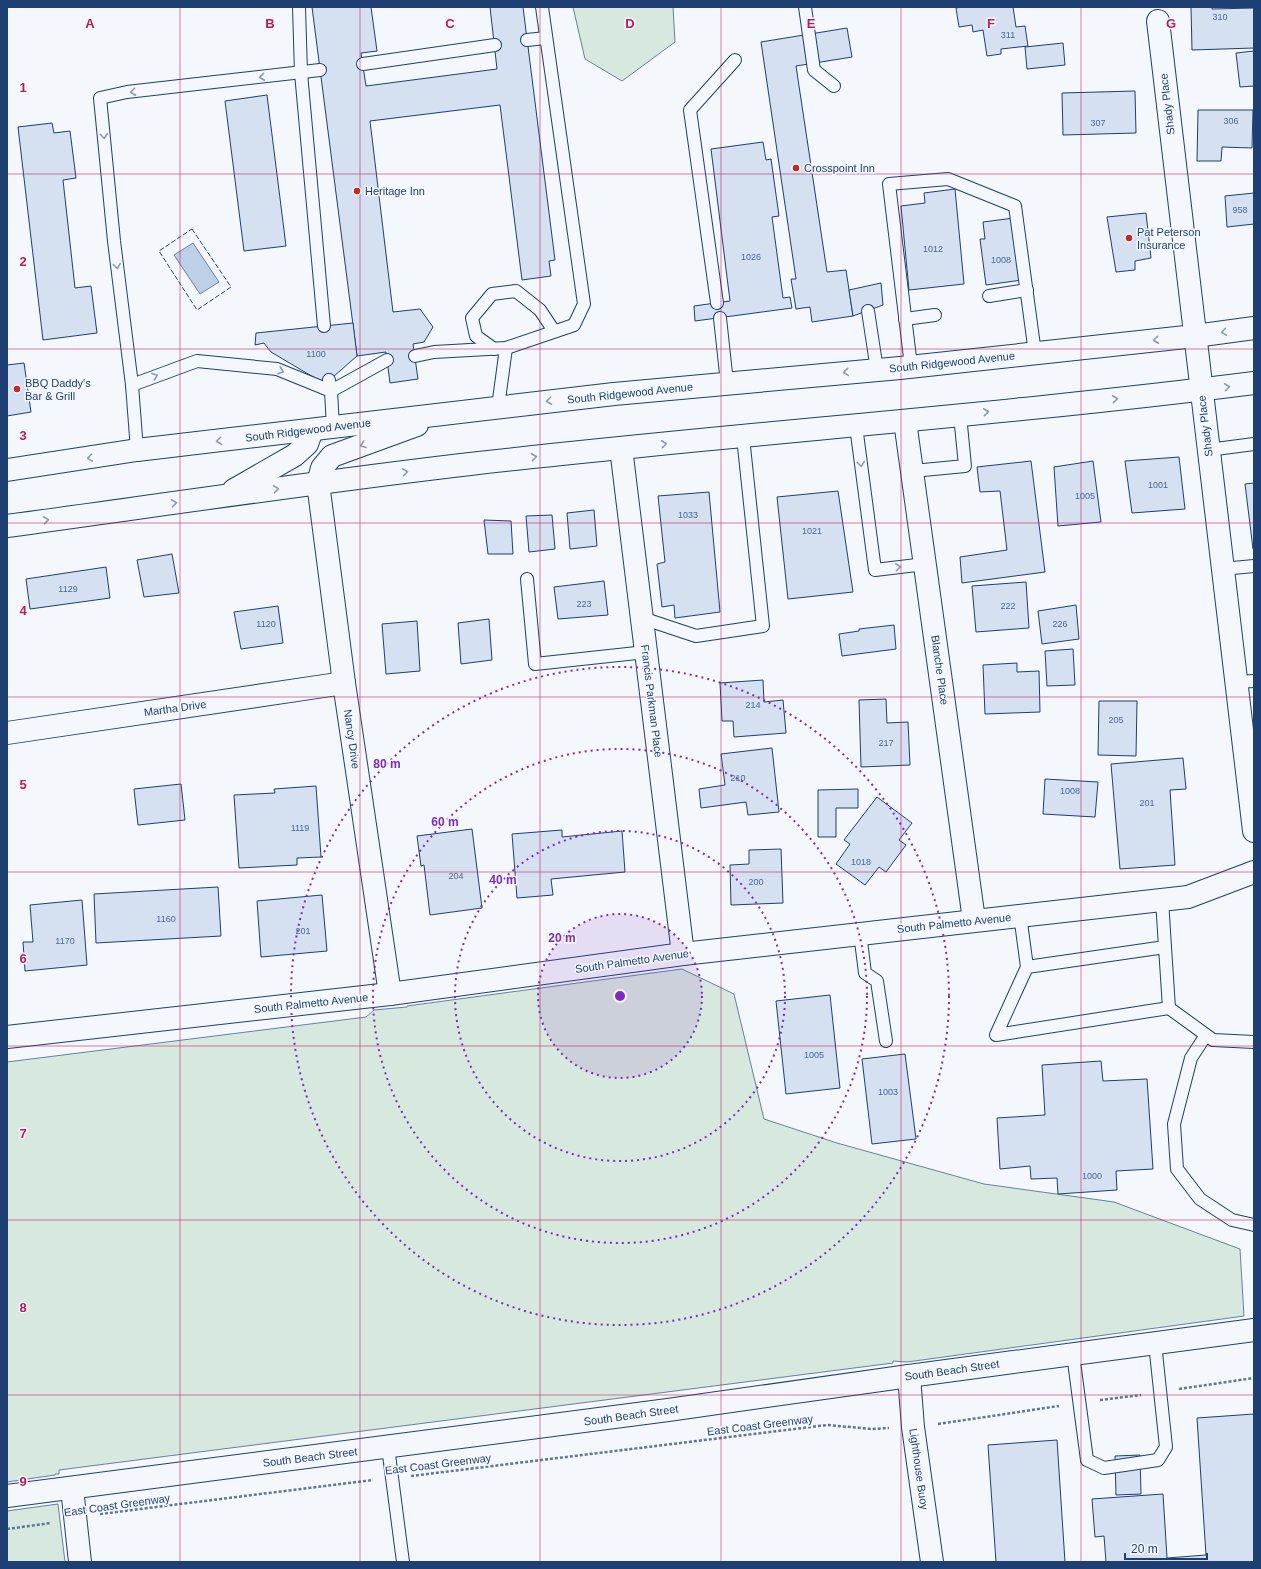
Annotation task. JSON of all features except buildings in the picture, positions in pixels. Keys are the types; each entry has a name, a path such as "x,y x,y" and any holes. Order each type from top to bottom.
{"street":[{"name":"Shady Place","path":"1158,21 1222,570 1245,682 1254,831"},
{"name":"South Ridgewood Avenue","path":"7,470 138,450 452,412 614,394 877,370 1195,336 1254,328"},
{"path":"7,526 318,483 478,463 905,421 1201,390 1254,383"},
{"path":"318,483 322,468 332,456 452,412"},
{"name":"Blanche Place","path":"905,421 974,920"},
{"path":"224,496 295,455 307,444 312,430"},
{"name":"Francis Parkman Place","path":"621,448 683,954"},
{"name":"Nancy Drive","path":"318,483 344,683 390,994"},
{"name":"Martha Drive","path":"7,733 344,683"},
{"name":"South Palmetto Avenue","path":"7,1037 390,994 683,954 860,933 1188,897 1254,872"},
{"name":"South Beach Street","path":"7,1496 668,1410 1254,1330"},
{"name":"Lighthouse Buoy","path":"909,1376 913,1427 932,1562"},
{"path":"72,1488 80,1562"}],"lane":[{"path":"299,7 301,73 324,326"},
{"path":"415,356 434,352 500,349 574,325 584,304 542,7"},
{"path":"805,7 814,70 834,86"},
{"path":"527,40 546,38"},
{"path":"363,64 494,45"},
{"path":"717,303 690,110 735,60"},
{"path":"138,450 132,385 114,241 100,98 127,92 320,70"},
{"path":"910,366 889,184 948,179 1015,206 1035,353"},
{"path":"989,296 1027,290"},
{"path":"500,349 476,336 472,318 492,294 516,291 540,310 554,331"},
{"path":"868,311 877,370"},
{"path":"905,320 935,315"},
{"path":"720,318 727,383"},
{"path":"498,407 500,349"},
{"path":"132,385 197,360 277,369 330,385 387,360"},
{"path":"330,385 333,427"},
{"path":"912,471 965,466 960,415"},
{"path":"856,426 875,570 925,564"},
{"path":"642,618 696,636 763,626 743,436"},
{"path":"1208,450 1254,444"},
{"path":"1222,570 1254,566"},
{"path":"527,579 536,664 646,652"},
{"path":"1162,900 1169,1008"},
{"path":"1020,915 1027,967 996,1035 1169,1008 1214,1040 1254,1042"},
{"path":"860,933 865,972 877,981 886,1041"},
{"path":"1027,967 1165,947"},
{"path":"1206,1035 1191,1058 1174,1124 1177,1169 1200,1199 1232,1220 1254,1225"},
{"path":"1073,1354 1087,1460 1104,1468 1158,1460 1166,1447 1155,1343"},
{"path":"388,1447 403,1562"}],"path":[{"name":"East Coast Greenway","path":"7,1529 97,1515 827,1424 872,1429"}],"shaded area":[{"path":"573,7 673,7 675,42 622,81 585,59"},
{"path":"682,969 734,994 764,1119 837,1143 984,1184 1114,1202 1240,1249 1244,1316 907,1362 893,1361 893,1363 59,1470 59,1474 55,1475 7,1482 7,1062 366,1017 374,1010 407,1007"},
{"path":"58,1504 65,1562 7,1562 7,1511"}],"water":[{"path":"193,243 219,282 200,294 174,255"}],"fence":[{"path":"192,229 231,287 197,310 159,251 192,229"}],"place":[{"name":"Crosspoint Inn","path":"796,168"},
{"name":"Heritage Inn","path":"357,191"},
{"name":"Pat Peterson Insurance","path":"1129,238"},
{"name":"BBQ Daddy's Bar & Grill","path":"17,389"}]}
